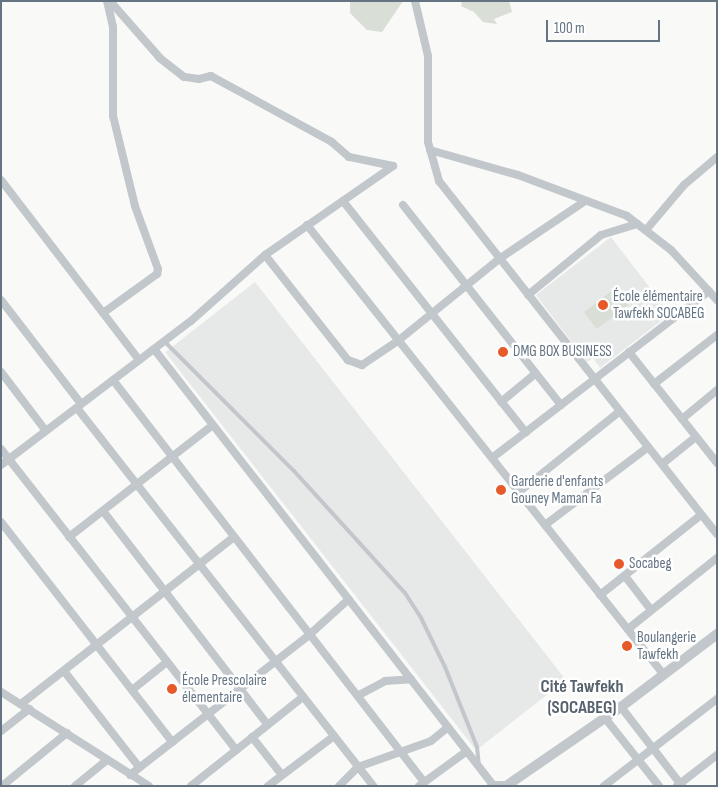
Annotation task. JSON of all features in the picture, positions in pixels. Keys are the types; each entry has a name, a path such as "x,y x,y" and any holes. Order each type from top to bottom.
{"street":[{"path":"1,465 154,349 265,256 307,224 393,166 349,157 332,142 211,76 199,79 184,77 160,58 109,1"},
{"path":"103,313 158,274 158,269 135,206 113,116 113,27 109,1"},
{"path":"415,1 428,56 430,150 440,181 499,259 717,534"},
{"path":"430,150 518,175 585,202 593,202 637,224 672,250 717,300"},
{"path":"646,230 684,184 717,156"},
{"path":"1,180 139,360"},
{"path":"343,201 526,433"},
{"path":"265,256 348,360 362,365 398,340 499,259 585,202"},
{"path":"404,206 561,405"},
{"path":"307,224 664,675"},
{"path":"528,295 601,235 637,224"},
{"path":"492,458 709,291"},
{"path":"1,300 137,484 373,786"},
{"path":"654,384 717,335"},
{"path":"154,349 479,767 496,785"},
{"path":"630,352 717,463"},
{"path":"1,372 46,431"},
{"path":"501,402 536,373"},
{"path":"113,380 170,458 308,636 359,695 402,753 421,784 467,751"},
{"path":"682,419 716,392"},
{"path":"519,492 620,411"},
{"path":"70,537 213,425"},
{"path":"662,464 696,437"},
{"path":"545,525 648,447"},
{"path":"1,449 236,750"},
{"path":"103,511 268,725"},
{"path":"600,595 702,515"},
{"path":"1,522 172,742"},
{"path":"1,731 64,671 233,538"},
{"path":"628,629 717,558"},
{"path":"624,576 651,610"},
{"path":"130,775 308,636 349,599"},
{"path":"506,786 621,707 717,634"},
{"path":"132,690 167,662"},
{"path":"64,671 139,767"},
{"path":"359,695 386,681 411,679"},
{"path":"1,692 149,786"},
{"path":"191,786 304,697"},
{"path":"604,786 717,699"},
{"path":"621,707 680,785 717,755"},
{"path":"605,718 658,786"},
{"path":"340,786 349,773 358,767 402,753 431,741 448,727"},
{"path":"3,784 68,733"},
{"path":"268,786 334,736"},
{"path":"252,737 282,775"},
{"path":"75,786 107,760"}],"lane":[{"path":"164,341 294,471 405,593 422,618 445,667 477,747 479,767"}],"shaded area":[{"path":"350,1 403,1 382,32 367,30 350,13"},
{"path":"462,1 509,1 512,12 494,19 497,24 483,22 474,12 461,6"},
{"name":"École élémentaire Tawfekh SOCABEG","path":"611,237 670,314 600,368 593,358 587,362 536,295"},
{"path":"255,282 566,680 476,750 165,352"},
{"path":"616,288 629,305 597,329 584,312"}],"place":[{"name":"École élémentaire Tawfekh SOCABEG","path":"603,305"},
{"name":"DMG BOX BUSINESS","path":"503,352"},
{"name":"Garderie d'enfants Gouney Maman Fa","path":"501,490"},
{"name":"Socabeg","path":"619,564"},
{"name":"Boulangerie Tawfekh","path":"627,646"},
{"name":"École Prescolaire élementaire","path":"172,689"}],"district":[{"name":"Cité Tawfekh (SOCABEG)","path":"582,698"}]}
